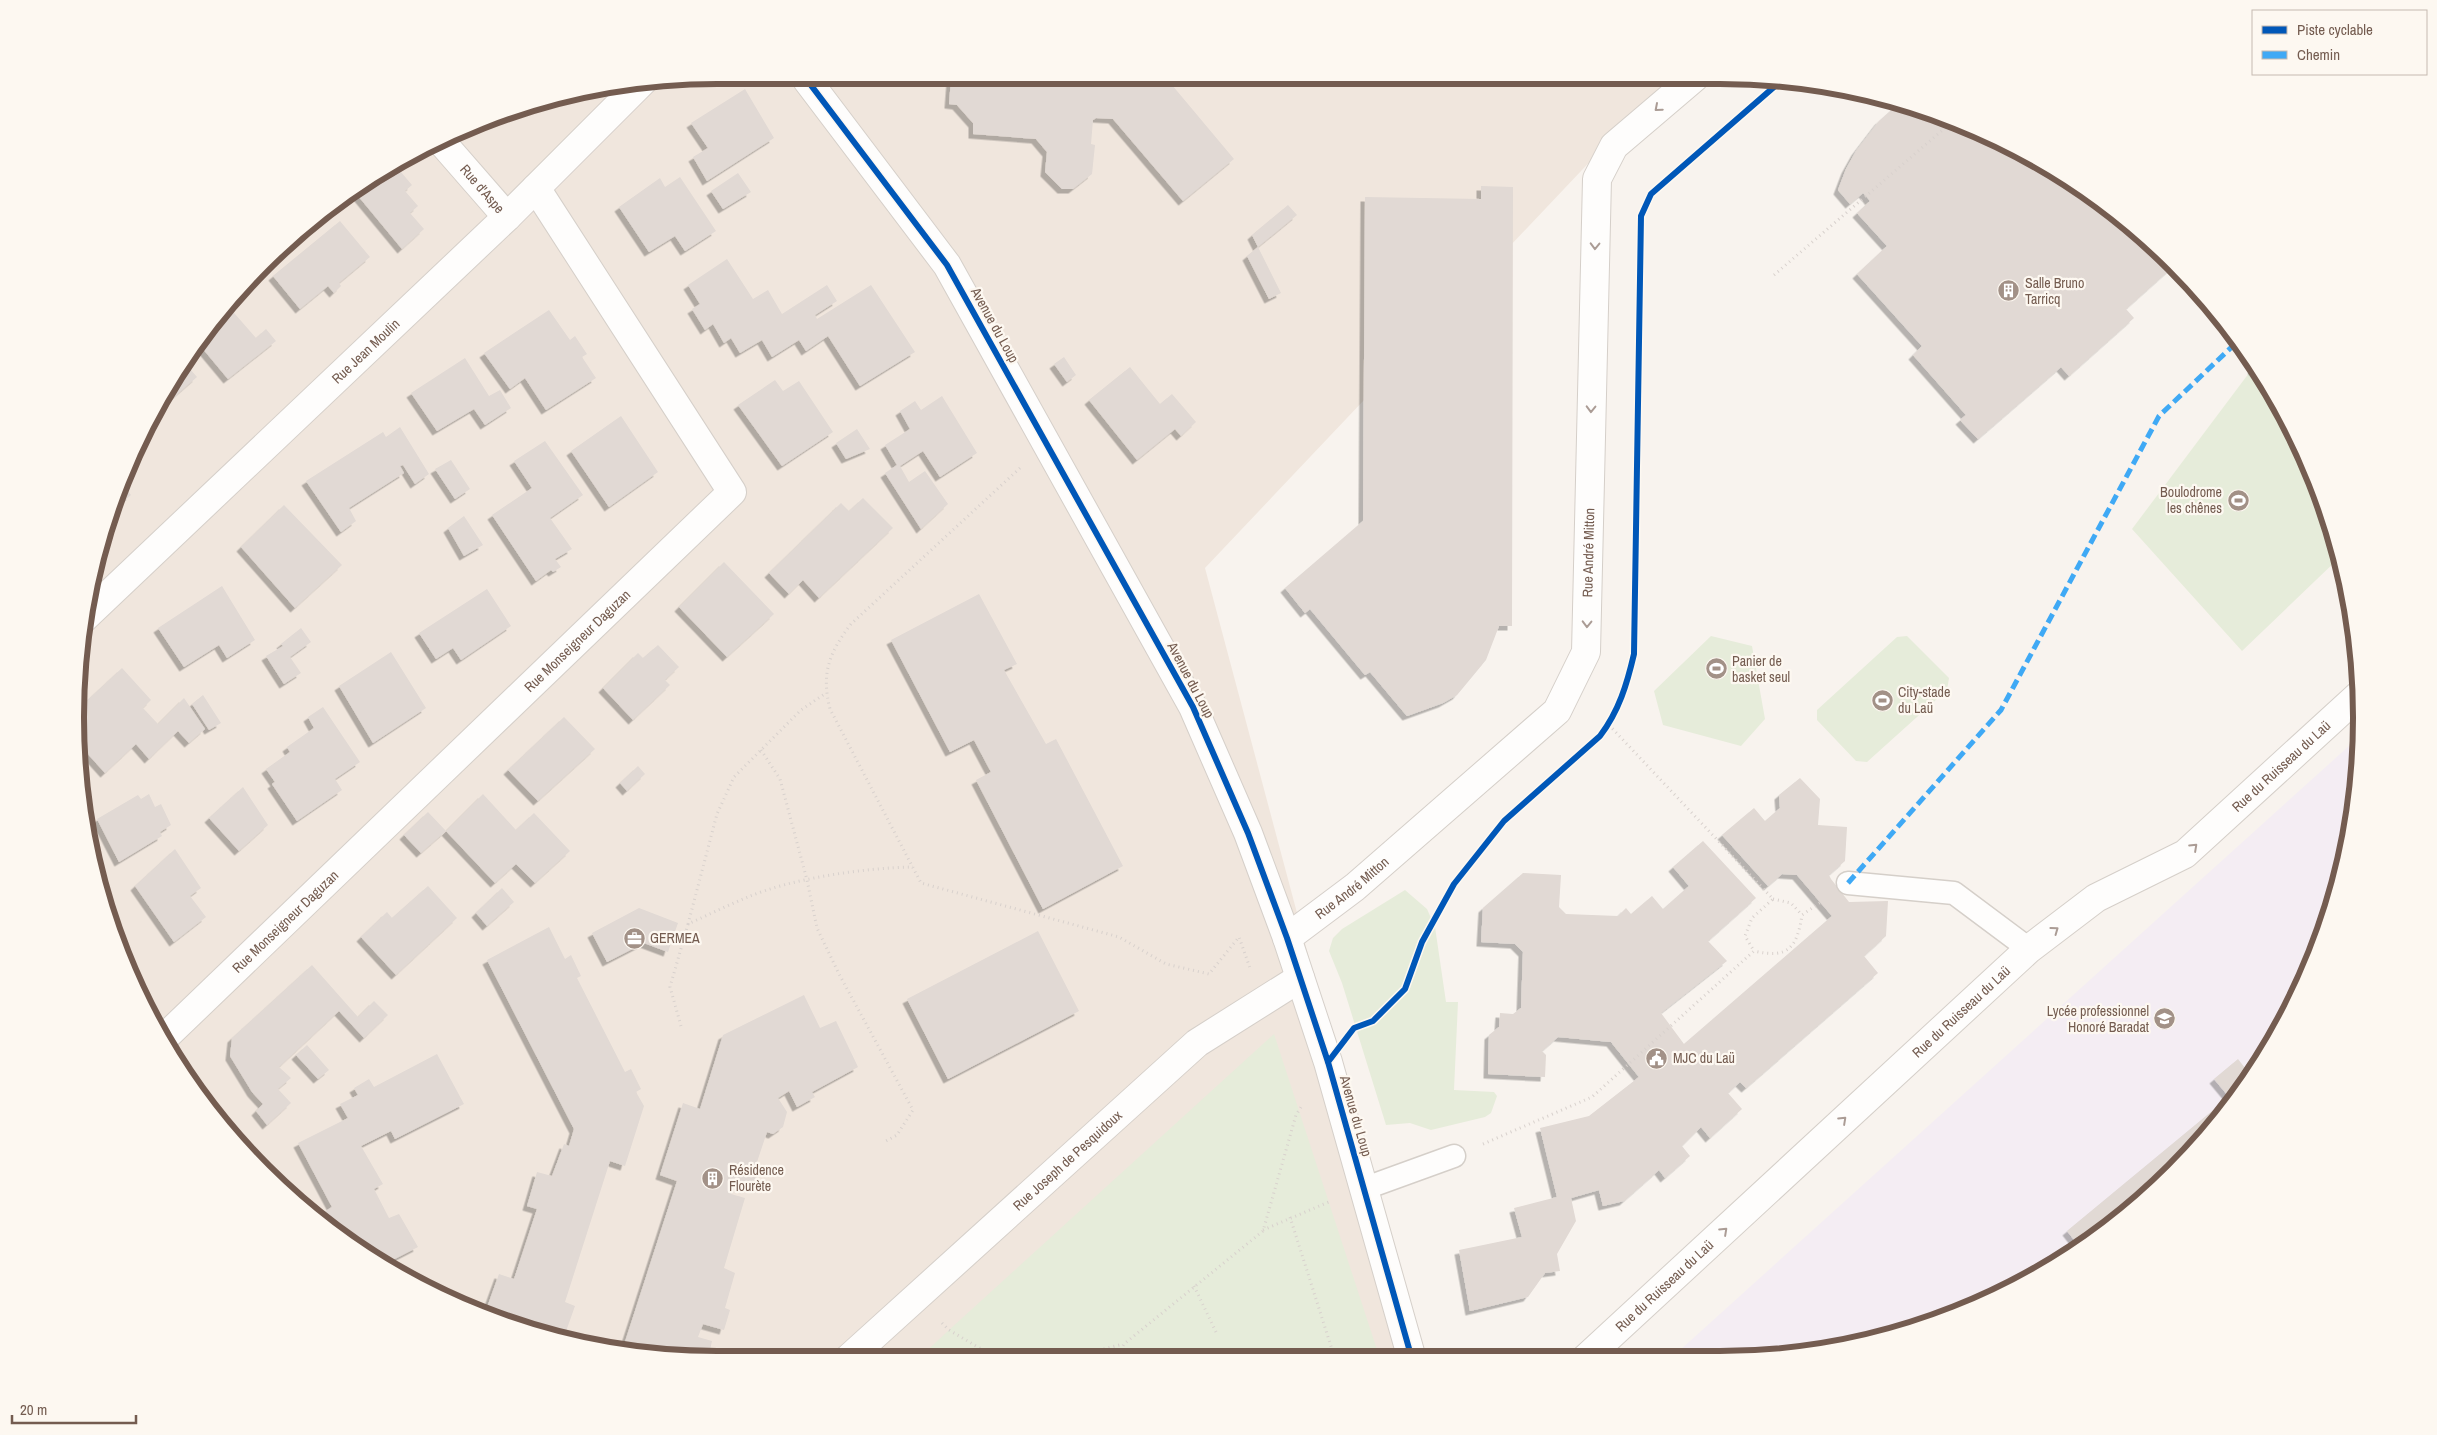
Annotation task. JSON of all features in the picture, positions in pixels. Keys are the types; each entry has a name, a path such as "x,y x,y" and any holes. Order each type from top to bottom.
{"street":[{"name":"Avenue du Loup","path":"810,84 947,265 1193,707 1248,834 1287,938 1328,1062 1410,1351"},
{"name":"Rue André Mitton","path":"1287,938 1355,887 1557,711 1586,652 1596,179 1614,146 1687,84"},
{"name":"Rue Jean Moulin","path":"93,609 507,217 635,89"},
{"name":"Rue d'Aspe","path":"445,146 507,217"},
{"name":"Rue Monseigneur Daguzan","path":"169,1034 732,492 536,188"},
{"name":"Rue du Ruisseau du Laü","path":"1594,1351 2029,949 2096,898 2185,854 2353,701"},
{"name":"Rue Joseph de Pesquidoux","path":"857,1351 1197,1043 1262,1000 1300,978"}],"lane":[{"path":"1848,883 1954,893 2029,949"},
{"path":"1363,1189 1454,1156"}],"path":[{"path":"1774,275 1947,126"},
{"path":"1046,444 851,624 835,645 827,669 826,693 830,709 921,884 1119,936 1166,964 1208,974 1239,937 1262,1000"},
{"path":"680,1026 670,987 717,814 734,777 801,710 826,693"},
{"path":"1609,724 1773,899 1791,903 1802,915"},
{"path":"761,750 780,779 807,880 817,928 839,974 913,1110 897,1135 886,1141"},
{"path":"688,924 749,896 807,880 884,868 913,867"},
{"path":"1773,899 1752,918 1745,936 1754,951 1770,955 1787,951 1798,938 1802,915 1848,883"},
{"path":"1454,1156 1592,1097 1754,951"},
{"path":"1263,1231 1296,1115 1328,1062"},
{"path":"1120,1351 1124,1344 1263,1231 1290,1217 1363,1189"},
{"path":"1290,1217 1332,1351"},
{"path":"1194,1286 1217,1334"},
{"path":"915,1297 949,1330 984,1351"},
{"path":"1096,1351 1124,1344"}],"shaded area":[{"path":"1663,84 1205,568 1414,1351 676,1350 594,1339 553,1330 514,1318 437,1286 365,1244 300,1194 269,1166 215,1103 191,1070 169,1034 149,998 132,960 105,882 89,800 85,759 85,676 89,635 105,553 117,514 149,437 191,365 241,300 269,269 332,215 365,191 437,149 514,117 553,105 635,89 676,85"},
{"name":"Lycée professionnel Honoré Baradat","path":"2352,743 2348,800 2332,882 2320,921 2288,998 2246,1070 2222,1103 2168,1166 2137,1194 2072,1244 2036,1266 2000,1286 1923,1318 1884,1330 1802,1346 1761,1350 1679,1351"}],"green space":[{"name":"Boulodrome les chênes","path":"2250,372 2288,437 2305,475 2320,514 2334,563 2242,651 2132,529"},
{"name":"Panier de basket seul","path":"1711,636 1752,646 1765,719 1741,746 1663,725 1654,691"},
{"name":"City-stade du Laü","path":"1907,636 1949,678 1947,690 1867,762 1856,761 1817,720 1817,710 1897,637"},
{"path":"1405,890 1427,909 1435,927 1446,1002 1458,1002 1454,1090 1494,1092 1497,1096 1491,1113 1485,1117 1431,1130 1410,1123 1386,1125 1342,983 1329,951 1333,938 1342,929"},
{"path":"1274,1034 1377,1351 927,1351"}],"building":[{"path":"951,84 1171,84 1234,159 1183,201 1113,119 1096,118 1093,120 1091,144 1095,145 1092,174 1073,189 1062,189 1045,172 1047,152 1036,139 973,134 973,123 957,105 949,104"},
{"path":"745,89 774,138 707,181 693,157 708,148 691,123"},
{"name":"Salle Bruno Tarricq","path":"1894,108 1962,132 2000,149 2072,191 2137,241 2169,270 2126,309 2134,318 2069,376 2061,367 1978,439 1960,420 1966,415 1913,355 1922,346 1857,274 1887,246 1857,213 1870,201 1867,197 1863,193 1850,204 1838,190 1846,169 1856,151 1879,121"},
{"path":"399,170 412,185 405,191 418,206 410,213 424,229 402,249 358,196"},
{"path":"738,173 751,192 723,209 711,191"},
{"path":"680,177 716,231 685,251 675,236 649,252 619,207 660,178 665,187"},
{"path":"1481,186 1513,187 1512,626 1499,626 1486,660 1457,695 1443,703 1407,716 1370,672 1365,675 1310,609 1305,613 1285,588 1363,521 1365,197 1481,199"},
{"path":"1288,205 1297,215 1258,247 1252,235"},
{"path":"340,221 370,257 339,283 341,286 334,293 328,286 300,309 273,276"},
{"path":"1258,247 1281,293 1269,299 1247,256"},
{"path":"727,259 753,299 768,290 782,314 827,285 837,301 815,315 817,319 871,285 915,352 860,386 828,336 806,351 799,340 772,357 762,340 740,353 731,338 724,343 713,324 705,330 692,309 700,304 688,285"},
{"path":"549,310 570,340 575,336 587,354 582,357 596,378 546,410 525,378 510,389 484,353"},
{"path":"232,311 256,338 266,329 276,341 228,379 203,349"},
{"path":"1064,357 1076,375 1067,382 1054,364"},
{"path":"465,358 489,396 500,390 511,408 485,425 474,409 437,431 411,393"},
{"path":"1130,367 1160,404 1172,394 1196,422 1181,436 1175,429 1137,460 1089,400"},
{"path":"189,368 197,377 168,402"},
{"path":"775,380 783,391 799,381 833,432 782,466 738,405"},
{"path":"942,396 977,453 940,477 923,451 900,466 909,482 925,471 948,504 921,529 885,473 897,465 885,445 910,429 900,411 915,401 921,410"},
{"path":"621,416 658,472 609,507 571,451"},
{"path":"400,427 429,474 415,484 403,465 400,466 404,473 349,508 356,521 341,532 306,481 383,432 386,437"},
{"path":"857,429 870,449 846,459 836,443"},
{"path":"545,441 583,495 550,518 572,549 555,559 561,567 553,572 551,570 536,581 492,515 532,488 514,461"},
{"path":"451,460 470,489 455,499 435,469"},
{"path":"126,489 131,495 121,503"},
{"path":"863,498 893,528 819,598 803,580 789,594 769,573 841,503 849,511"},
{"path":"284,505 342,565 295,608 241,547"},
{"path":"464,516 483,545 464,556 448,528"},
{"path":"724,562 774,614 727,657 679,607"},
{"path":"222,586 255,640 227,658 219,645 184,667 158,628"},
{"path":"487,589 511,626 461,660 453,648 436,659 419,633"},
{"path":"979,594 1017,664 1004,670 1046,744 1056,739 1123,866 1043,909 976,780 991,772 974,740 950,752 891,640"},
{"path":"301,628 311,642 290,657 301,673 284,684 266,656 283,646 281,644"},
{"path":"658,645 679,667 665,680 670,685 633,720 603,688 638,653 643,658"},
{"path":"391,652 426,708 373,743 339,686"},
{"path":"122,668 151,700 143,708 158,724 184,698 205,729 189,743 178,731 149,759 136,744 105,773 85,751 84,703"},
{"path":"203,695 221,723 209,730 192,704"},
{"path":"323,707 360,762 335,779 342,790 297,821 272,784 275,782 266,769 290,752 287,747 314,728 308,717"},
{"path":"564,717 595,749 538,801 508,770"},
{"path":"638,766 645,774 627,791 620,783"},
{"path":"1800,778 1820,799 1818,825 1847,827 1845,861 1829,875 1831,879 1849,902 1888,901 1886,936 1864,956 1878,973 1746,1088 1740,1082 1728,1093 1742,1109 1710,1138 1701,1127 1682,1146 1690,1156 1665,1178 1659,1170 1624,1201 1603,1206 1599,1190 1571,1198 1576,1221 1557,1254 1560,1271 1545,1273 1528,1297 1470,1311 1459,1250 1522,1237 1514,1208 1557,1197 1540,1128 1589,1116 1639,1077 1611,1042 1558,1037 1542,1051 1546,1055 1545,1077 1488,1074 1489,1035 1499,1027 1500,1013 1513,1014 1521,1008 1523,952 1515,944 1481,942 1483,908 1523,873 1561,875 1559,907 1566,914 1618,916 1626,908 1631,914 1652,896 1663,909 1689,886 1673,867 1703,841 1756,898 1708,941 1727,961 1661,1013 1684,1044 1832,916 1797,875 1782,874 1768,886 1722,835 1754,808 1765,821 1780,808 1779,795"},
{"path":"243,787 268,825 239,851 209,818"},
{"path":"149,794 155,807 161,804 171,825 160,832 162,836 119,862 97,819 138,795 141,799"},
{"path":"483,794 516,830 534,813 570,851 535,883 516,864 495,883 446,831"},
{"path":"428,812 446,831 421,853 404,835"},
{"path":"175,849 201,888 190,896 206,917 174,942 135,886"},
{"path":"428,886 457,918 396,975 361,937 387,912 392,918"},
{"path":"502,888 514,902 487,926 476,913"},
{"name":"GERMEA","path":"639,908 678,923 668,952 644,943 607,962 592,933"},
{"path":"549,927 565,959 571,955 581,976 577,978 625,1072 631,1069 641,1089 636,1092 644,1106 625,1166 610,1161 565,1302 575,1306 566,1333 514,1318 487,1308 499,1274 514,1279 537,1209 527,1206 537,1172 552,1176 564,1144 569,1146 574,1129 487,960"},
{"path":"1038,931 1079,1011 948,1079 907,999"},
{"path":"312,965 358,1017 374,1001 388,1015 364,1038 339,1011 279,1067 291,1078 278,1089 291,1103 267,1125 256,1111 263,1104 252,1092 230,1056 232,1038"},
{"name":"Résidence Flourète","path":"804,995 820,1028 836,1021 858,1067 812,1092 815,1097 797,1107 789,1091 778,1098 787,1112 783,1127 773,1134 767,1132 756,1165 760,1166 754,1186 737,1181 731,1194 745,1198 724,1268 735,1273 725,1308 730,1310 724,1330 703,1324 698,1337 712,1341 710,1351 676,1350 624,1344 677,1181 660,1175 683,1103 700,1109 723,1035"},
{"path":"307,1045 329,1070 318,1079 296,1055"},
{"path":"437,1054 464,1104 395,1139 391,1131 361,1146 383,1184 374,1189 389,1218 399,1214 418,1247 392,1260 365,1244 326,1215 324,1212 332,1207 298,1143 348,1118 340,1104 358,1095 354,1088 369,1079 374,1087"},
{"path":"2238,1059 2246,1070 2228,1095 2214,1079"},
{"path":"2222,1102 2168,1166 2137,1194 2075,1242 2067,1231"}],"marked path":[{"path":"1848,883 2001,710 2159,416 2232,346"}],"cycle path":[{"path":"810,84 947,265 1193,707 1248,833 1287,938 1328,1062 1410,1351"},
{"path":"1328,1062 1354,1028 1373,1021 1405,989 1422,942 1454,884 1504,821 1600,736 1617,707 1625,687 1634,654 1641,216 1651,194 1775,86"}],"place":[{"name":"Salle Bruno Tarricq","path":"2009,291"},
{"name":"Boulodrome les chênes","path":"2238,500"},
{"name":"Panier de basket seul","path":"1716,669"},
{"name":"City-stade du Laü","path":"1882,700"},
{"name":"GERMEA","path":"634,938"},
{"name":"Lycée professionnel Honoré Baradat","path":"2165,1019"},
{"name":"MJC du Laü","path":"1657,1058"},
{"name":"Résidence Flourète","path":"713,1178"}]}
